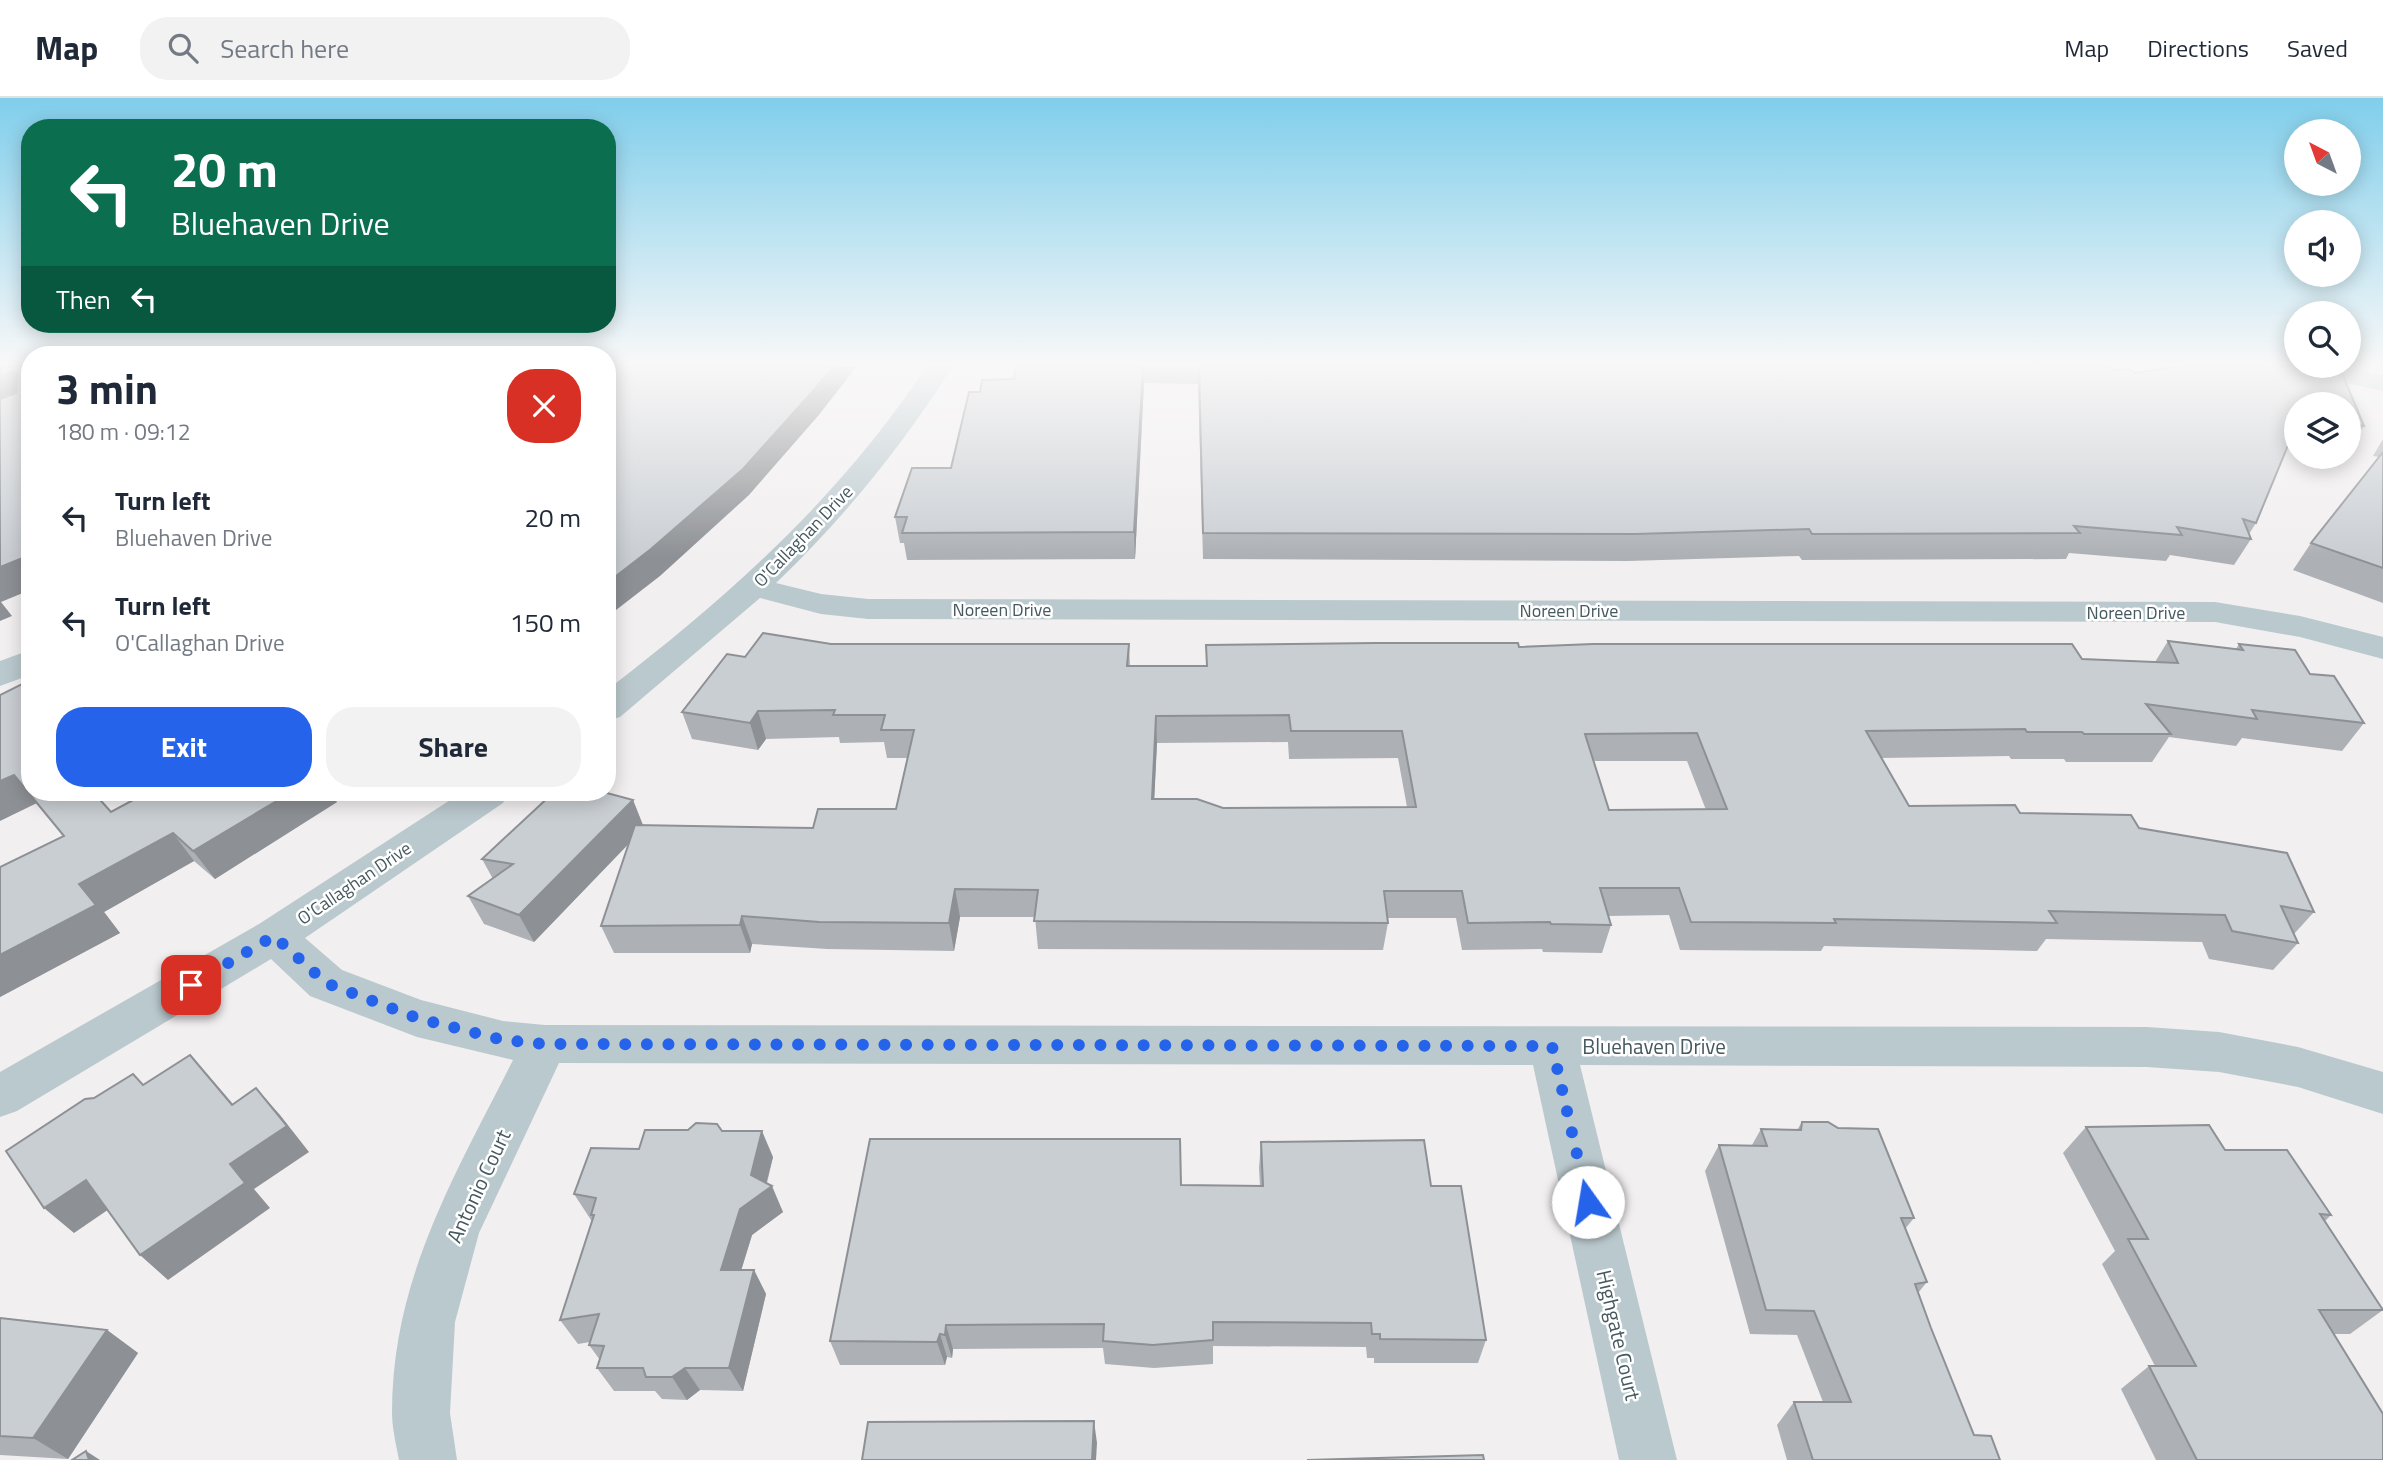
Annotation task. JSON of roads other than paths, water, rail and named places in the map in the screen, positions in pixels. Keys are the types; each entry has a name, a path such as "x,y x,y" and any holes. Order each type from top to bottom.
{"street":[{"name":"O'Callaghan Drive","path":"616,702 687,646 754,587 831,511 898,430"},
{"name":"Noreen Drive","path":"754,587 821,604 868,609 2215,612 2305,626 2383,648"},
{"path":"0,676 21,666"},
{"name":"O'Callaghan Drive","path":"0,1096 274,936 477,801"},
{"name":"Bluehaven Drive","path":"274,936 326,983 417,1018 503,1040 545,1044 2147,1047 2219,1052 2285,1064 2383,1093"},
{"name":"Antonio Court","path":"428,1460 421,1413 428,1322 454,1231 545,1044"},
{"name":"Highgate Court","path":"1552,1046 1648,1460"}]}
